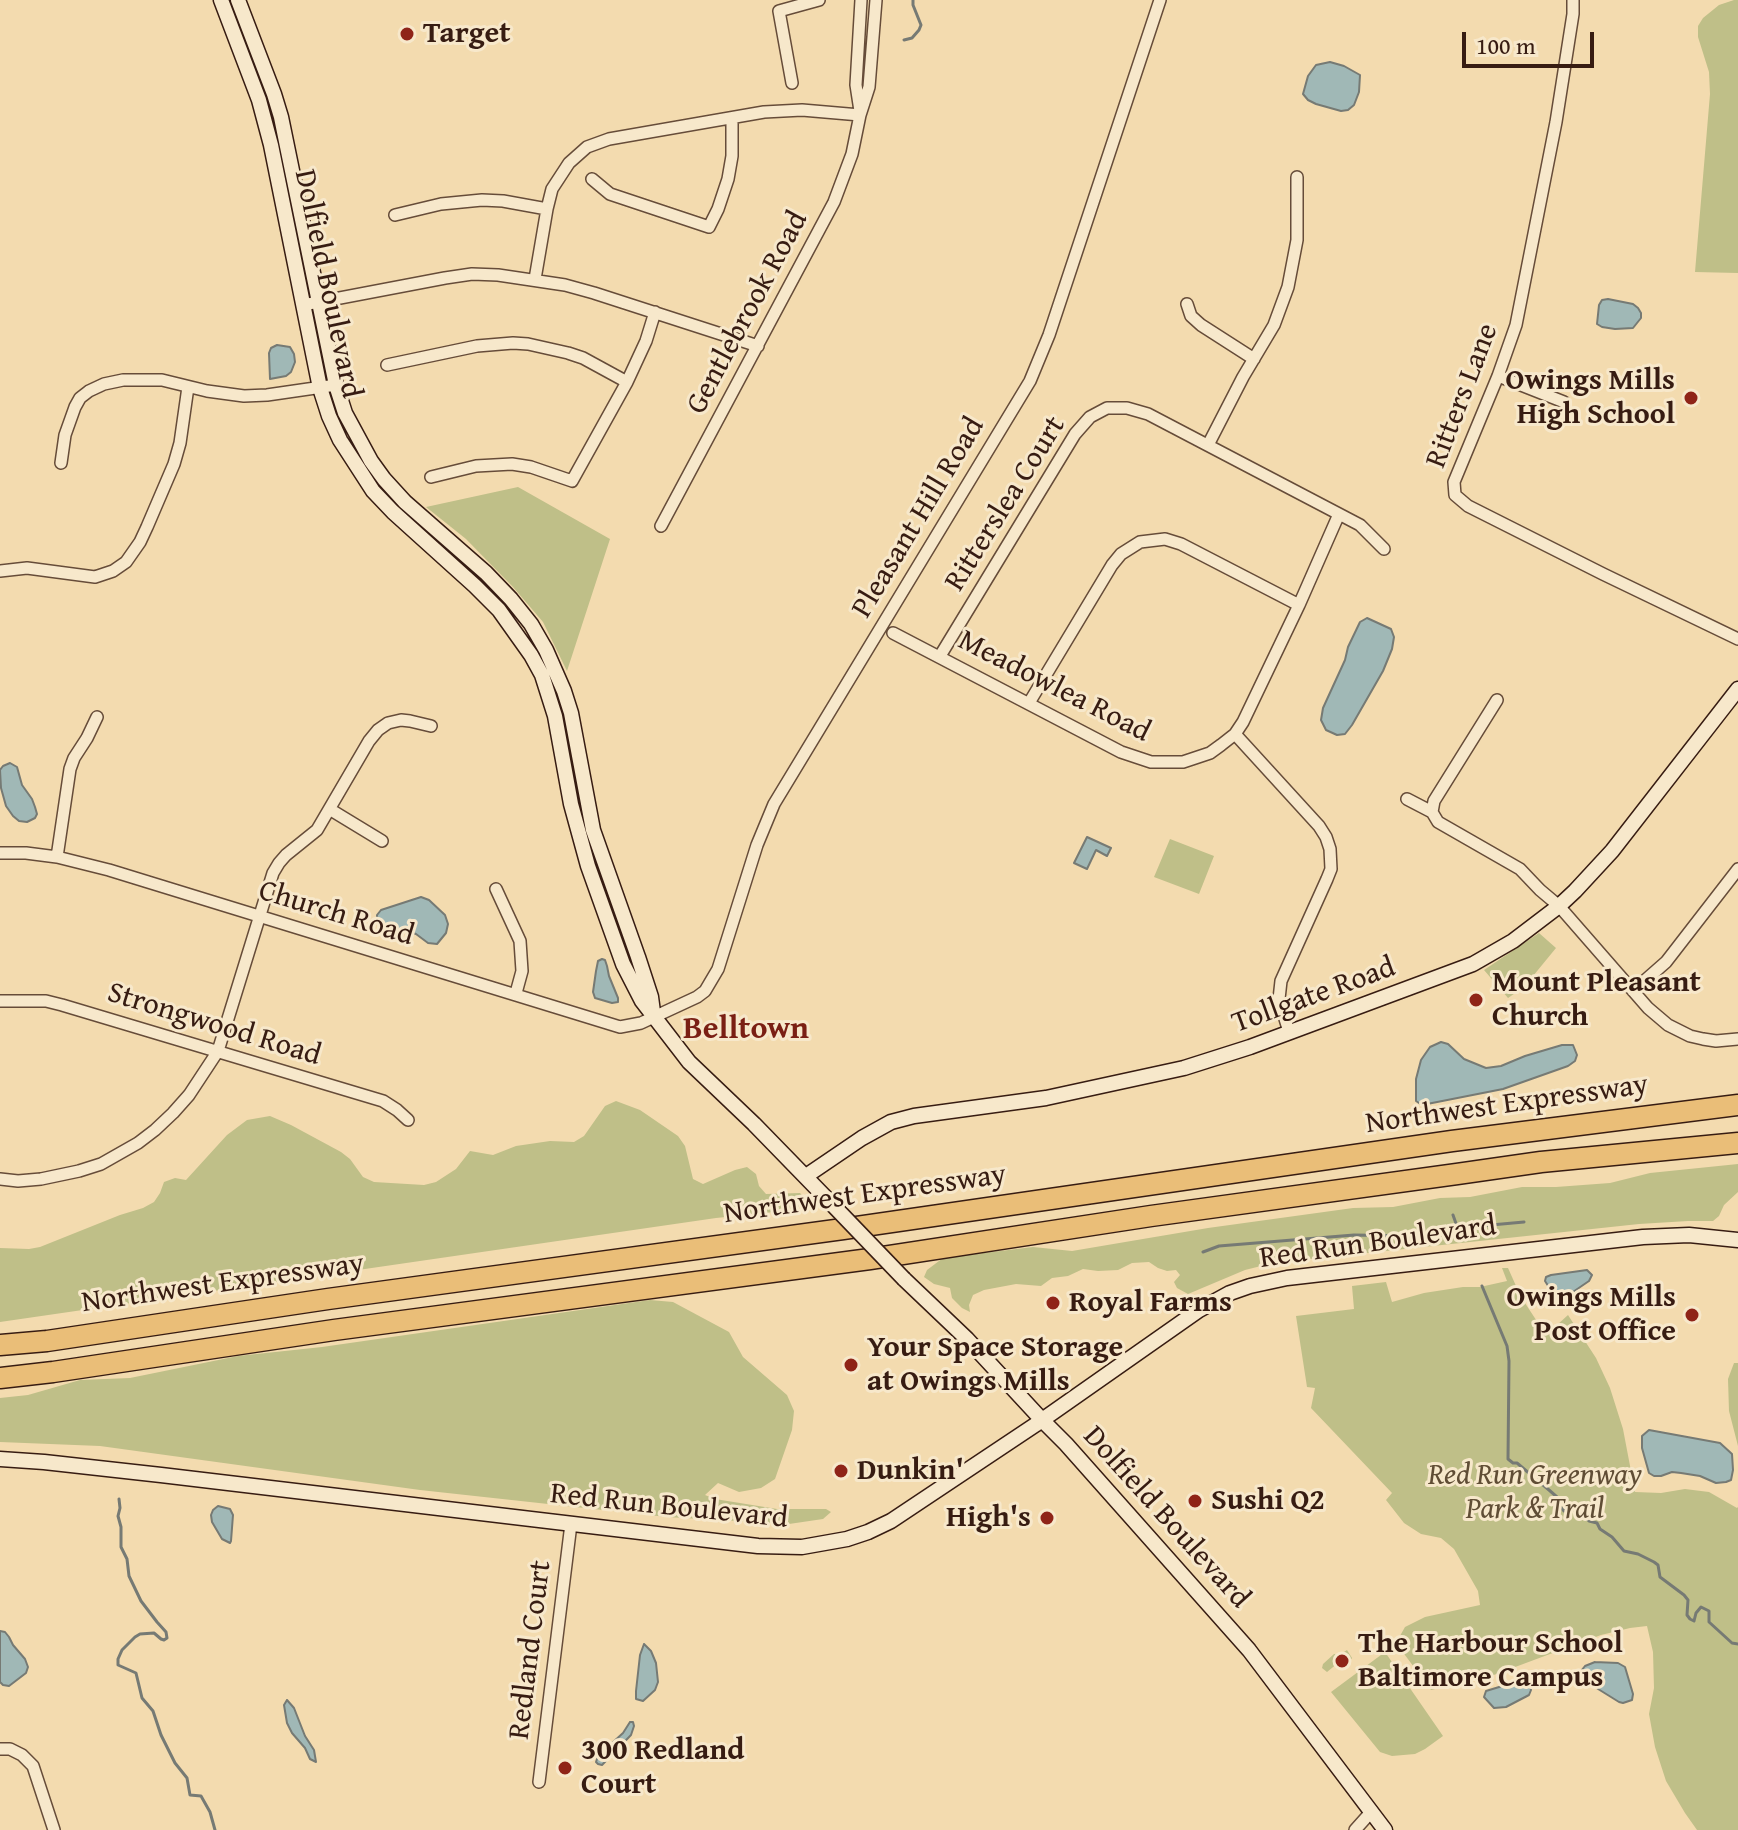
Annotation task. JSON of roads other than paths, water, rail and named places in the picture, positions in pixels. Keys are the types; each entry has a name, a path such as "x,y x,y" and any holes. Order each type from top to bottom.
{"highway":[{"name":"Northwest Expressway","path":"0,1345 47,1341 1466,1139 1738,1105"},
{"name":"Northwest Expressway","path":"0,1378 870,1259 1527,1164 1738,1143"}],"main road":[{"name":"Dolfield Boulevard","path":"221,0 259,100 271,145 320,388 329,416 340,440 373,491 499,610 542,675 555,716 571,804 588,866 633,985 689,1062 967,1339 1092,1472 1249,1650 1385,1830"},
{"name":"Dolfield Boulevard","path":"238,0 281,117 318,302 345,413 384,479 511,599 546,650 568,702 593,830 651,997 654,1017"},
{"name":"Tollgate Road","path":"806,1176 891,1122 914,1116 1046,1098 1220,1057 1473,964 1513,941 1559,906 1612,851 1738,689"},
{"name":"Red Run Boulevard","path":"0,1459 758,1546 802,1547 861,1535 891,1521 1199,1310 1230,1293 1263,1282 1643,1237 1689,1235 1738,1240"}],"street":[{"path":"792,83 779,11 819,0"},
{"name":"Gentlebrook Road","path":"860,115 856,85 861,0"},
{"name":"Gentlebrook Road","path":"661,526 834,202 852,154 869,87 876,0"},
{"name":"Pleasant Hill Road","path":"654,1017 697,997 712,982 723,956 744,882 774,804 1030,381 1049,335 1160,0"},
{"name":"Ritters Lane","path":"1573,0 1556,122 1516,325 1454,482 1455,495 1603,574 1738,639"},
{"path":"535,279 552,189 561,173 587,147 609,139 764,112 802,110 860,115"},
{"path":"592,179 610,194 709,227 728,179 732,156 732,118"},
{"path":"1208,445 1274,325 1288,287 1298,216 1297,177"},
{"path":"395,215 441,204 482,200 547,209"},
{"path":"303,305 472,274 498,275 535,279 594,293 758,346"},
{"path":"1187,304 1191,316 1201,325 1254,359"},
{"path":"431,477 476,466 512,464 572,481 627,382 646,341 655,312"},
{"path":"387,365 477,346 528,344 555,348 583,358 627,382"},
{"path":"1498,376 1564,402"},
{"path":"61,463 65,435 75,407 80,398 104,384 123,380 162,380 244,396 336,385"},
{"path":"0,571 27,568 95,577 113,571 126,562 140,542 176,460 188,387"},
{"name":"Ritterslea Court","path":"940,656 1075,434 1090,417 1107,408 1137,409 1208,445 1360,525 1384,549"},
{"name":"Meadowlea Road","path":"893,633 1121,752 1151,762 1183,762 1210,753 1235,734 1251,708 1339,514"},
{"path":"1029,703 1112,565 1121,554 1140,542 1165,539 1181,544 1299,605"},
{"path":"1432,812 1434,801 1497,700"},
{"path":"57,857 70,769 97,717"},
{"path":"0,1179 18,1181 61,1176 101,1164 155,1130 173,1113 218,1051 273,873 279,863 317,830 378,730 388,723 401,720 431,726"},
{"path":"1235,734 1319,826 1330,849 1331,869 1281,981 1279,999 1289,1032"},
{"path":"1407,799 1432,812 1438,822 1520,869 1559,906 1658,1018 1690,1036 1716,1041 1738,1039"},
{"path":"331,810 382,841"},
{"name":"Church Road","path":"0,853 57,857 109,870 620,1027 654,1017"},
{"path":"1633,991 1666,962 1738,869"},
{"path":"496,889 520,941 522,971 516,993"},
{"name":"Strongwood Road","path":"0,1001 46,1001 62,1005 383,1101 408,1120"},
{"name":"Redland Court","path":"539,1782 571,1524"},
{"path":"0,1749 10,1749 22,1755 33,1766 54,1830"},
{"path":"1355,1830 1372,1811"}],"water":[{"path":"1330,62 1360,75 1359,92 1354,105 1348,110 1316,104 1303,94 1308,76 1316,65"},
{"path":"1602,300 1638,308 1641,318 1633,328 1615,329 1597,324 1599,305"},
{"path":"277,345 290,347 295,362 286,376 270,379 269,353"},
{"path":"1367,618 1391,629 1394,637 1392,649 1352,725 1345,734 1337,735 1326,730 1321,720 1323,708 1360,622"},
{"path":"10,763 17,767 22,785 35,807 35,818 27,822 19,821 6,806 0,770"},
{"path":"1087,837 1111,848 1107,856 1096,850 1087,869 1074,863"},
{"path":"421,897 445,915 448,924 446,933 437,944 428,943 416,934 377,920 381,910"},
{"path":"605,960 618,1002 595,998 596,971 598,961"},
{"path":"1441,1042 1448,1044 1464,1059 1486,1068 1501,1066 1562,1045 1573,1045 1577,1055 1568,1066 1503,1089 1422,1105 1416,1101 1416,1079 1421,1060 1430,1047"},
{"path":"1587,1270 1592,1275 1589,1281 1567,1296 1554,1295 1545,1281 1551,1275"},
{"path":"1649,1430 1720,1443 1732,1454 1731,1480 1716,1483 1681,1473 1654,1476 1649,1473 1642,1436"},
{"path":"218,1506 230,1509 233,1515 230,1543 222,1539 212,1522 211,1515"},
{"path":"0,1631 9,1637 28,1667 26,1673 9,1686 0,1682"},
{"path":"644,1644 656,1663 658,1682 655,1690 643,1701 636,1699 636,1691"},
{"path":"1595,1662 1618,1663 1625,1667 1632,1700 1619,1702 1582,1679 1581,1671"},
{"path":"1522,1680 1530,1686 1529,1695 1506,1707 1494,1708 1484,1697 1486,1691"},
{"path":"287,1700 314,1750 316,1762 310,1759 287,1723 284,1705"},
{"path":"630,1722 634,1726 631,1735 602,1765 598,1764 598,1756 623,1733"}],"waterway":[{"path":"904,40 912,38 921,25 913,0"},
{"path":"1453,1215 1459,1232"},
{"path":"1203,1252 1219,1246 1354,1235 1418,1236 1524,1222"},
{"path":"1482,1286 1507,1346 1508,1459 1557,1497 1564,1511 1580,1512 1589,1521 1597,1523 1624,1551 1638,1554 1658,1565 1660,1577 1688,1600 1687,1615 1690,1619 1694,1621 1701,1607 1709,1611 1709,1622 1732,1643 1738,1644"},
{"path":"119,1499 121,1547 127,1559 129,1576 141,1601 166,1632 167,1638 161,1639 154,1633 140,1634 122,1650 118,1665 136,1673 142,1698 153,1711 175,1763 187,1778 190,1795 201,1796 215,1830"}],"place":[{"name":"Target","path":"407,34"},
{"name":"Owings Mills High School","path":"1691,398"},
{"name":"Mount Pleasant Church","path":"1476,1000"},
{"name":"Royal Farms","path":"1053,1303"},
{"name":"Owings Mills Post Office","path":"1692,1315"},
{"name":"Your Space Storage at Owings Mills","path":"851,1365"},
{"name":"Dunkin'","path":"841,1471"},
{"name":"Sushi Q2","path":"1195,1501"},
{"name":"High's","path":"1047,1518"},
{"name":"The Harbour School Baltimore Campus","path":"1342,1661"},
{"name":"300 Redland Court","path":"565,1768"}],"district":[{"name":"Belltown","path":"746,1030"}],"park label":[{"name":"Red Run Greenway Park & Trail","path":"1535,1493"}]}
